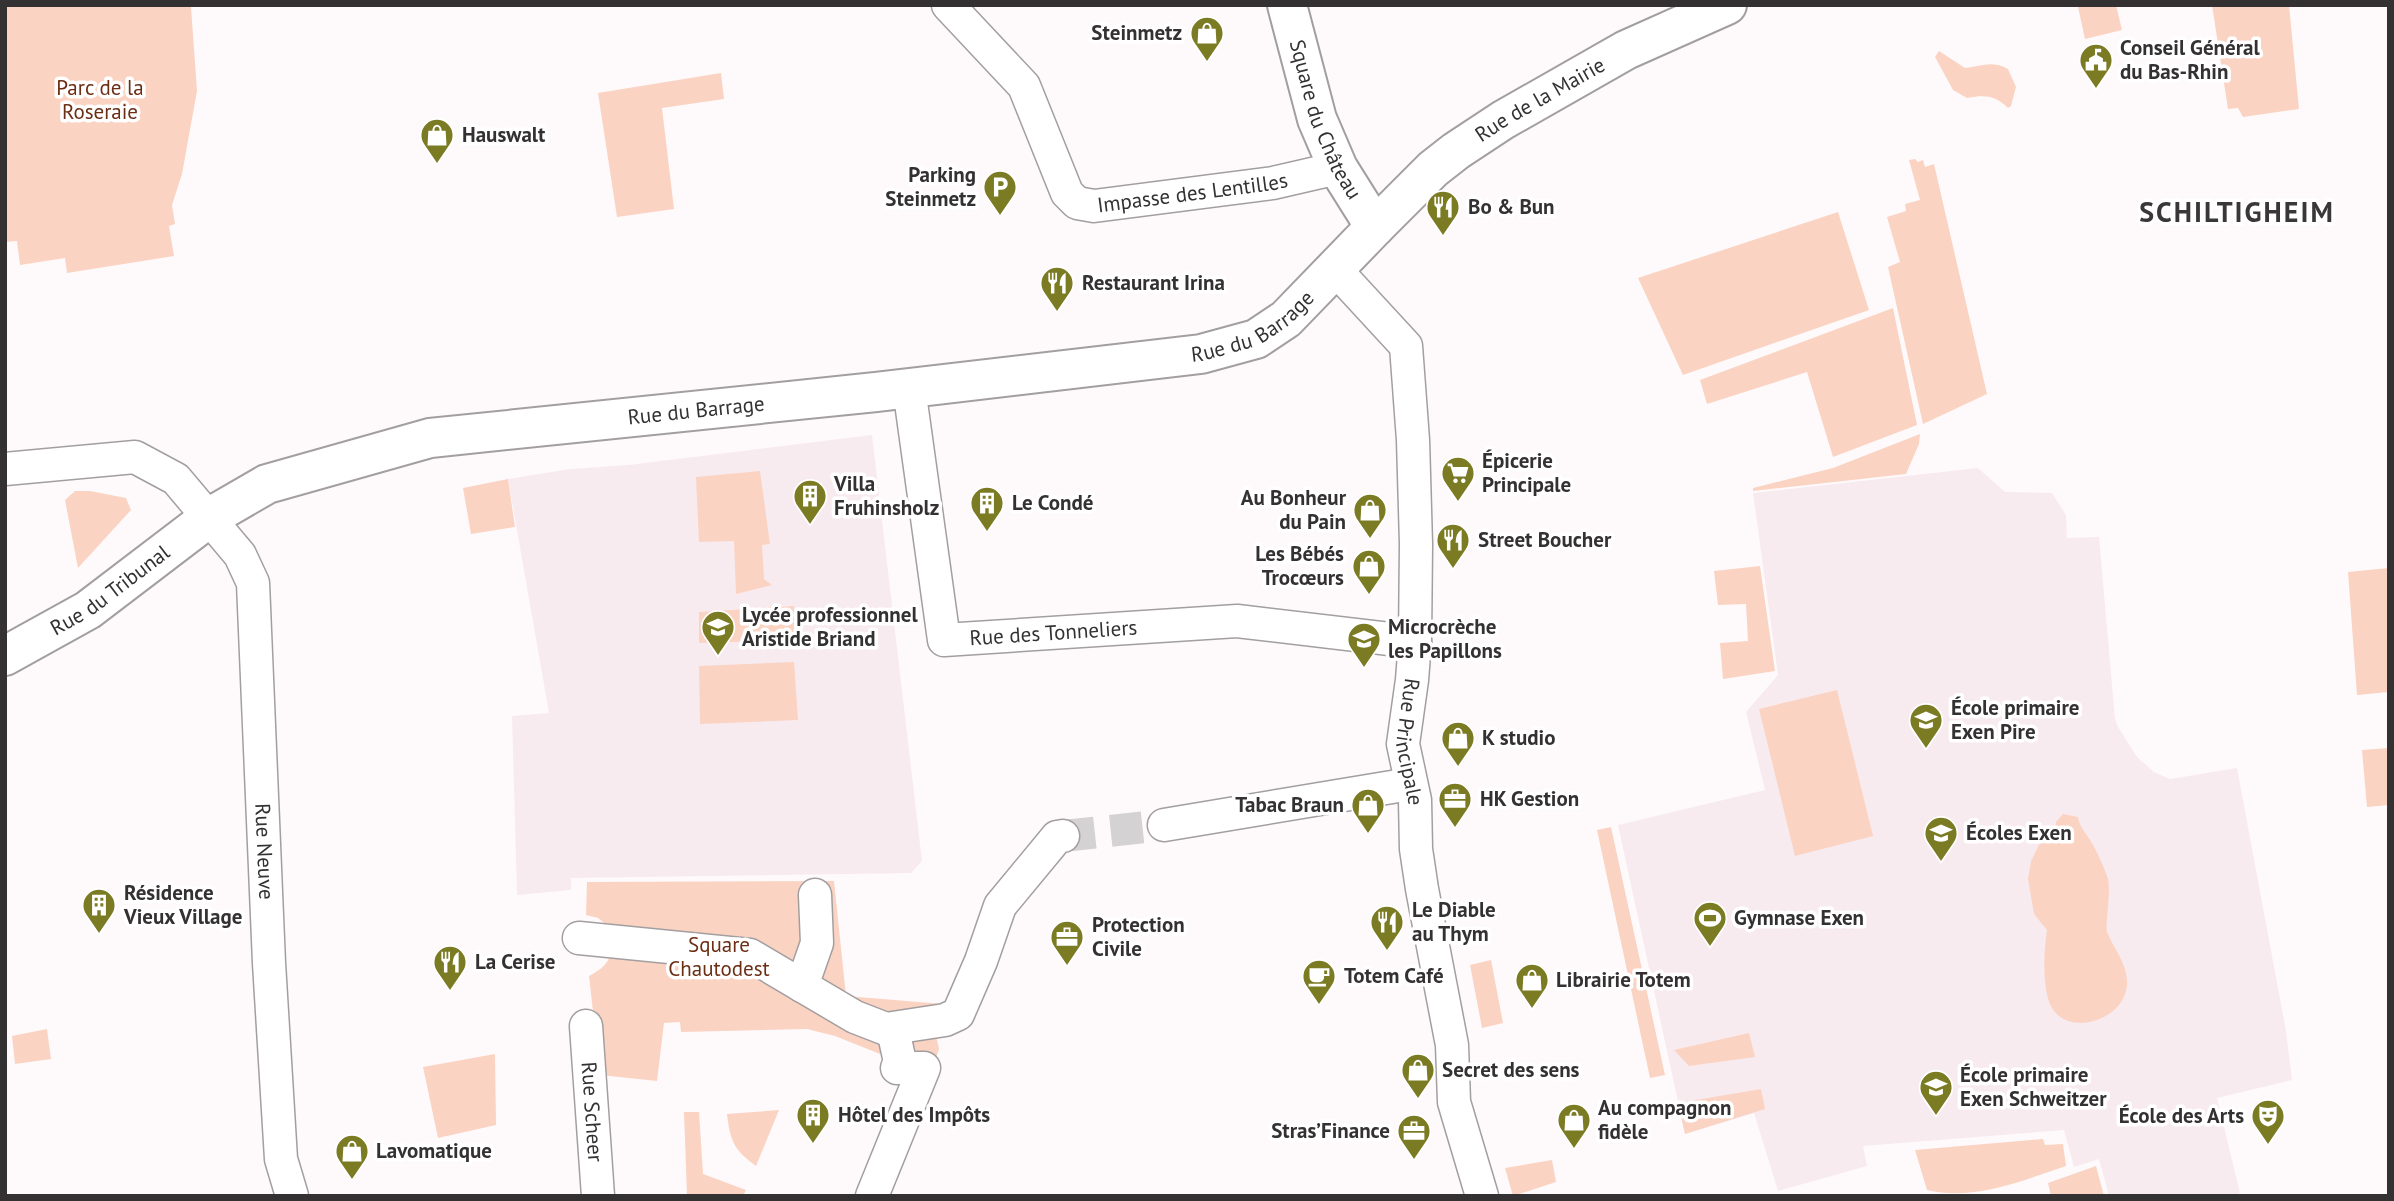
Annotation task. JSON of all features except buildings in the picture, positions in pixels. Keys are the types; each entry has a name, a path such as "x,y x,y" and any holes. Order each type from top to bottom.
{"street":[{"name":"Impasse des Lentilles","path":"948,5 1024,86 1067,193 1077,203 1094,206 1273,183 1338,168"},
{"name":"Square du Château","path":"1287,5 1317,119 1338,168 1375,227"},
{"name":"Rue de la Mairie","path":"1375,227 1433,169 1503,120 1626,50 1727,5"},
{"name":"Rue du Barrage","path":"211,517 267,484 430,438 909,388 1202,354 1256,339 1286,319 1375,227"},
{"name":"Rue Principale","path":"1335,269 1406,346 1416,489 1415,642 1403,744 1415,800 1416,849 1422,889 1452,1045 1454,1102 1475,1195"},
{"name":"Rue des Tonneliers","path":"909,388 944,640 1237,621 1415,642"},
{"path":"5,469 135,457 176,479 211,517"},
{"name":"Rue du Tribunal","path":"5,656 88,610 211,517"},
{"name":"Rue Neuve","path":"211,517 240,555 253,583 269,963 281,1158 292,1196"},
{"path":"1164,825 1410,784"},
{"path":"579,938 750,956 855,1017 886,1029 894,1030 945,1020 958,1014 981,961 1000,906 1056,837 1063,836"},
{"path":"802,986 817,943 815,895"},
{"name":"Rue Scheer","path":"586,1026 598,1196"},
{"path":"872,1196 924,1068 897,1068 900,1062 894,1030"}],"shaded area":[{"name":"Lycée professionnel Aristide Briand","path":"872,435 922,861 911,873 571,878 571,890 517,895 512,716 549,713 508,479 570,469 629,465"},
{"name":"Écoles Exen","path":"1978,468 2005,492 2052,493 2066,515 2067,538 2099,537 2115,719 2137,757 2154,772 2170,779 2237,768 2286,1031 2292,1080 2217,1098 2240,1193 2232,1196 2109,1196 2099,1159 2074,1167 2064,1130 1863,1146 1867,1166 1778,1191 1754,1113 1685,1134 1618,825 1765,790 1746,712 1778,675 1753,493"}],"green space":[{"name":"Parc de la Roseraie","path":"5,5 195,5 191,7 197,91 182,174 172,205 175,224 169,226 174,256 67,273 65,258 20,265 17,241 5,242"},
{"path":"2116,5 2122,30 2085,39 2078,7"},
{"path":"2212,5 2289,5 2299,109 2243,117 2238,108 2228,109"},
{"path":"1939,51 1965,68 1992,64 2008,69 2016,87 2011,106 2008,108 1989,97 1967,98 1953,90 1935,57"},
{"path":"721,73 724,99 662,108 674,209 617,217 598,93"},
{"path":"1915,159 1918,162 1923,160 1925,167 1934,164 1987,394 1923,424 1888,267 1900,262 1887,217 1906,211 1905,204 1920,200 1909,160"},
{"path":"1838,212 1869,310 1683,375 1638,278"},
{"path":"1893,308 1917,425 1833,457 1807,372 1707,404 1700,380"},
{"path":"1920,434 1919,444 1906,474 1753,491 1753,488 1833,468"},
{"path":"760,471 770,544 762,545 764,579 772,585 736,594 734,541 699,542 696,477"},
{"path":"508,479 515,527 471,534 463,488"},
{"path":"75,491 126,498 131,510 78,568 65,500"},
{"path":"1760,566 1775,671 1723,679 1720,643 1748,641 1746,604 1718,605 1714,571"},
{"path":"2389,568 2389,692 2357,695 2348,572"},
{"path":"794,606 795,640 699,643 699,612"},
{"path":"794,662 798,720 700,724 699,666"},
{"path":"1837,690 1873,836 1795,856 1759,709"},
{"path":"2389,748 2389,805 2367,807 2362,750"},
{"path":"2063,814 2078,817 2108,879 2107,932 2122,962 2127,981 2125,995 2118,1006 2095,1021 2081,1023 2058,1015 2047,996 2047,930 2034,914 2028,879 2031,861 2041,841 2055,832 2056,822"},
{"path":"1611,827 1665,1075 1650,1078 1597,830"},
{"name":"Square Chautodest","path":"834,881 846,996 943,1004 936,1035 939,1049 936,1058 900,1062 835,1036 807,1029 681,1032 680,1022 664,1023 657,1081 600,1075 589,976 604,966 611,950 608,926 598,918 586,915 587,882"},
{"path":"1491,960 1503,1023 1482,1028 1470,965"},
{"path":"47,1029 51,1059 15,1064 12,1036"},
{"path":"1749,1033 1755,1057 1689,1066 1674,1050"},
{"path":"495,1054 496,1125 438,1138 423,1067"},
{"path":"1761,1089 1765,1109 1685,1134 1678,1103"},
{"path":"779,1110 756,1166 734,1144 727,1114"},
{"path":"684,1112 699,1112 703,1174 746,1190 743,1196 687,1196"},
{"path":"2043,1139 2045,1145 2063,1144 2066,1166 1997,1188 1962,1193 1927,1190 1915,1150"},
{"path":"1552,1160 1556,1182 1513,1196 1505,1168"},
{"path":"2096,1166 2104,1196 2051,1196 2048,1183"}],"tunnel":[{"path":"1063,836 1164,825"}],"place":[{"name":"Steinmetz","path":"1207,63"},
{"name":"Conseil Général du Bas-Rhin","path":"2096,90"},
{"name":"Hauswalt","path":"437,165"},
{"name":"Parking Steinmetz","path":"1000,217"},
{"name":"Bo & Bun","path":"1443,237"},
{"name":"Restaurant Irina","path":"1057,313"},
{"name":"Épicerie Principale","path":"1458,503"},
{"name":"Villa Fruhinsholz","path":"810,526"},
{"name":"Le Condé","path":"987,533"},
{"name":"Au Bonheur du Pain","path":"1370,540"},
{"name":"Street Boucher","path":"1453,570"},
{"name":"Les Bébés Trocœurs","path":"1369,596"},
{"name":"Lycée professionnel Aristide Briand","path":"718,657"},
{"name":"Microcrèche les Papillons","path":"1364,669"},
{"name":"École primaire Exen Pire","path":"1926,750"},
{"name":"K studio","path":"1458,768"},
{"name":"HK Gestion","path":"1455,829"},
{"name":"Tabac Braun","path":"1368,835"},
{"name":"Écoles Exen","path":"1941,863"},
{"name":"Résidence Vieux Village","path":"99,935"},
{"name":"Gymnase Exen","path":"1710,948"},
{"name":"Le Diable au Thym","path":"1387,952"},
{"name":"Protection Civile","path":"1067,967"},
{"name":"La Cerise","path":"450,992"},
{"name":"Totem Café","path":"1319,1006"},
{"name":"Librairie Totem","path":"1532,1010"},
{"name":"Secret des sens","path":"1418,1100"},
{"name":"École primaire Exen Schweitzer","path":"1936,1117"},
{"name":"Hôtel des Impôts","path":"813,1145"},
{"name":"École des Arts","path":"2268,1146"},
{"name":"Au compagnon fidèle","path":"1574,1150"},
{"name":"Stras’Finance","path":"1414,1161"},
{"name":"Lavomatique","path":"352,1181"}],"district":[{"name":"SCHILTIGHEIM","path":"2237,212"}]}
